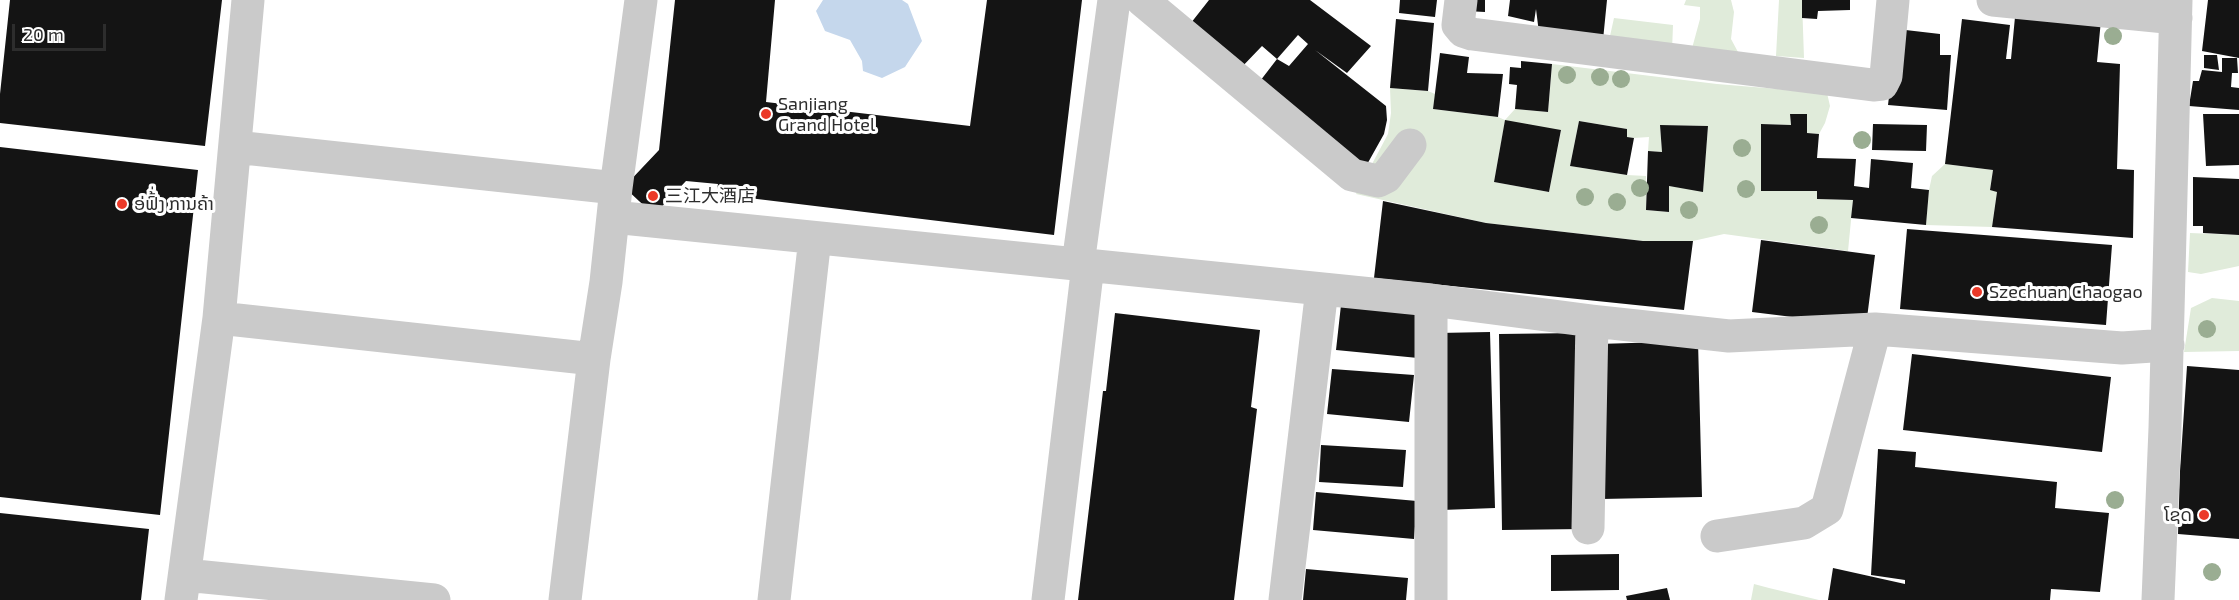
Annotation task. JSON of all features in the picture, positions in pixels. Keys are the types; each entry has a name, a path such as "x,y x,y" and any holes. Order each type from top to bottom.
{"street":[{"path":"248,0 219,318 183,588 434,600"},
{"path":"565,600 641,0"},
{"path":"1048,600 1083,265 1114,0"},
{"path":"1142,0 1352,175 1378,181 1386,177 1410,145"},
{"path":"1461,0 1458,25 1463,31 1472,34 1873,85 1882,84 1886,76 1893,0"},
{"path":"1993,0 2176,9 2168,345 2158,600"},
{"path":"235,147 614,203 815,238 1431,300 1729,336 1875,329 2122,348 2168,345"},
{"path":"774,600 815,238"},
{"path":"1285,600 1322,289"},
{"path":"1431,300 1431,600"},
{"path":"219,318 594,359"},
{"path":"1588,528 1592,321"},
{"path":"1716,536 1804,523 1827,509 1875,329"}],"green space":[{"path":"1686,0 1731,0 1734,12 1731,39 1738,52 1691,52 1700,19 1700,7 1684,5"},
{"path":"1779,0 1802,0 1804,58 1776,56"},
{"path":"1614,18 1673,25 1672,51 1608,45"},
{"path":"1552,64 1717,84 1827,93 1830,106 1819,134 1807,133 1807,114 1790,114 1791,125 1761,124 1761,190 1817,191 1817,199 1853,200 1848,251 1724,234 1693,241 1643,241 1486,223 1356,194 1388,134 1391,113 1390,88 1428,91 1435,94 1433,109 1498,117 1505,120 1515,109 1548,112","holes":["1505,121 1561,131 1549,192 1494,182","1579,121 1627,129 1627,137 1649,137 1648,151 1662,152 1660,125 1708,126 1703,191 1669,186 1669,212 1646,210 1646,176 1570,166"]},
{"path":"1945,164 1993,170 1990,189 1997,192 1992,227 1926,225 1932,176"},
{"path":"2190,233 2239,235 2239,266 2201,274 2188,272"},
{"path":"2212,298 2239,301 2239,351 2184,352 2191,308"},
{"path":"1754,584 1769,588 1819,600 1751,600"}],"water":[{"path":"823,0 902,0 908,4 922,41 905,67 882,78 863,71 862,61 850,40 825,31 816,11"}],"building":[{"path":"10,0 222,0 205,146 0,123 0,94"},
{"name":"Sanjiang Grand Hotel","path":"675,0 775,0 766,102 970,126 987,0 1082,0 1054,235 716,194 718,184 686,181 654,215 624,187 659,150"},
{"path":"1209,0 1310,0 1371,46 1347,73 1315,50 1386,106 1387,120 1384,134 1365,168 1257,85 1277,59 1262,46 1238,71 1187,28","holes":["1298,35 1308,44 1289,66 1277,59"]},
{"path":"1400,0 1437,0 1435,17 1399,13"},
{"path":"1467,0 1485,0 1485,12 1466,11"},
{"path":"1510,0 1607,0 1603,40 1539,33 1536,9 1534,22 1508,16"},
{"path":"1802,0 1850,0 1850,10 1818,11 1817,19 1802,18"},
{"path":"2208,0 2239,0 2239,58 2202,51"},
{"path":"2015,17 2101,20 2097,62 2120,64 2117,169 2134,170 2133,238 1992,227 1997,192 1990,190 1993,170 1945,164 1962,19 2010,25 2006,59 2011,59"},
{"path":"1396,19 1434,23 1428,91 1390,88"},
{"path":"1897,29 1940,34 1940,55 1951,55 1947,110 1888,105"},
{"path":"1440,53 1469,57 1467,73 1503,74 1498,117 1433,109"},
{"path":"2204,55 2217,55 2219,70 2204,68"},
{"path":"2222,58 2237,58 2238,73 2232,73 2231,87 2239,88 2239,110 2189,106 2193,81 2199,81 2202,70 2222,72"},
{"path":"1521,61 1552,64 1548,112 1515,109 1517,85 1509,84 1510,67 1521,68"},
{"path":"1790,114 1807,114 1807,133 1819,134 1817,158 1856,159 1854,186 1869,188 1871,159 1913,163 1911,188 1929,190 1926,225 1851,218 1853,200 1817,199 1817,191 1761,191 1761,124 1791,125"},
{"path":"2203,114 2239,114 2239,165 2206,166"},
{"path":"1505,120 1561,130 1549,192 1494,182"},
{"path":"1579,121 1627,129 1627,137 1634,138 1627,175 1570,166"},
{"path":"1873,124 1927,125 1926,151 1872,150"},
{"path":"1660,125 1708,126 1703,192 1669,186 1669,212 1646,210 1648,151 1662,152"},
{"path":"0,147 198,170 160,515 0,497"},
{"path":"2193,177 2239,179 2239,235 2203,233 2203,226 2193,226"},
{"path":"1383,201 1486,223 1643,241 1693,241 1684,310 1374,278"},
{"path":"1907,229 2112,245 2106,325 1900,309"},
{"path":"1761,240 1875,255 1866,326 1752,312"},
{"path":"1341,305 1422,311 1418,358 1336,350"},
{"path":"1115,313 1260,330 1251,407 1257,409 1234,600 1078,600 1103,391 1106,391"},
{"path":"1490,332 1495,508 1442,510 1438,333"},
{"path":"1580,333 1583,529 1502,530 1499,334"},
{"path":"1698,341 1702,497 1601,499 1598,344"},
{"path":"1912,354 2111,377 2102,452 1903,430"},
{"path":"2187,366 2239,370 2239,539 2178,534"},
{"path":"1332,369 1414,375 1409,422 1327,414"},
{"path":"1321,445 1406,450 1403,487 1319,482"},
{"path":"1878,449 1916,452 1915,467 2057,482 2055,508 2109,513 2100,592 2051,589 2050,600 1828,600 1833,568 1905,584 1905,580 1871,575"},
{"path":"1316,492 1417,501 1414,539 1313,530"},
{"path":"0,513 149,529 141,600 0,600"},
{"path":"1619,554 1619,590 1551,591 1551,555"},
{"path":"1306,569 1408,578 1406,600 1303,600"},
{"path":"1667,588 1670,600 1627,600 1626,596"}],"place":[{"name":"Sanjiang Grand Hotel","path":"766,114"},
{"name":"三江大酒店","path":"653,196"},
{"name":"ອ່ຟົ້່ງ ການຄ້າ","path":"122,204"},
{"name":"Szechuan Chaogao","path":"1977,292"},
{"name":"ໂຊດ","path":"2204,515"}]}
